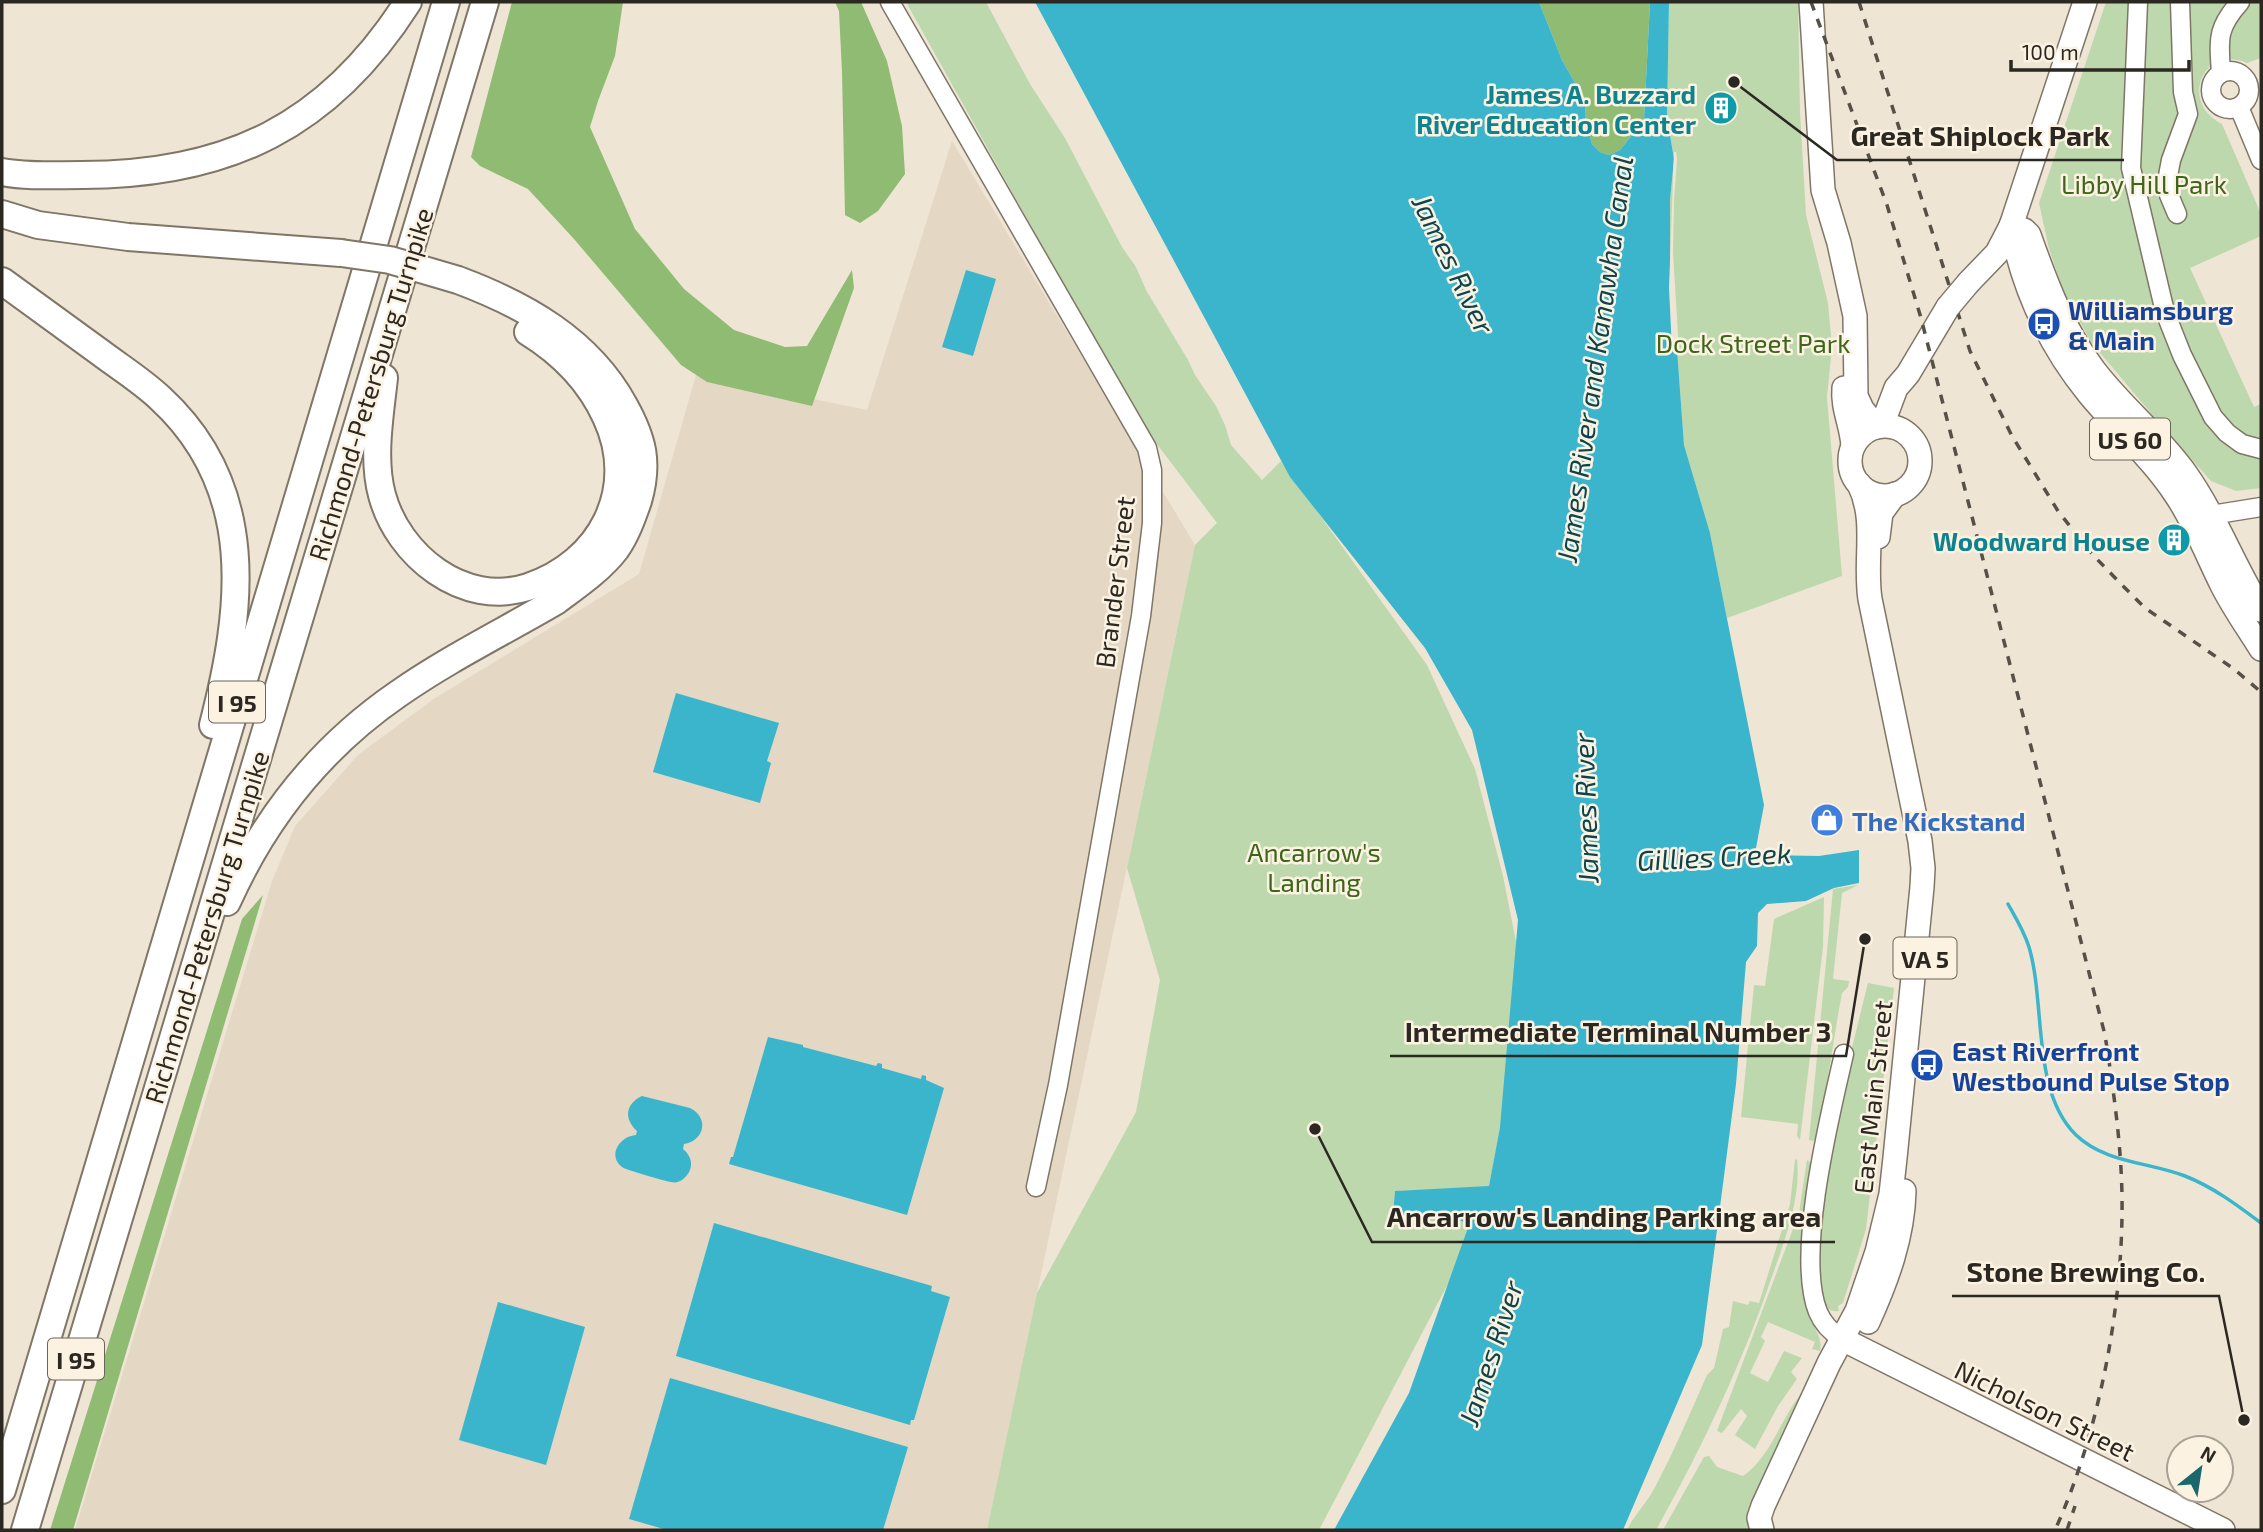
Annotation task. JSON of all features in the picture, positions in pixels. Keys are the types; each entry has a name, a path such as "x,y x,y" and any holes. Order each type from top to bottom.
{"highway":[{"path":"2,172 29,175 106,175 154,171 194,163 253,145 326,100 390,31 408,2"},
{"name":"Richmond-Petersburg Turnpike","path":"2,1490 446,2"},
{"name":"Richmond-Petersburg Turnpike","path":"25,1530 485,2"},
{"path":"425,205 400,299 384,377 379,430 381,492 398,534 418,558 434,571 450,580 476,588 498,591 528,587 561,572 597,540 610,514 617,485 618,455 615,441 606,416 592,391 559,355 453,287"},
{"path":"2,214 38,225 92,233 340,260 397,277 508,300 547,323 589,356 615,388 631,418 644,454 643,480 630,523 611,554 575,587 555,601 398,694 350,731 317,764 272,818 213,932 177,1023"},
{"path":"2,229 57,242 125,251 340,260"},
{"path":"2,281 142,383 169,408 192,434 215,472 231,516 235,538 237,587 232,640 186,832 161,952"}],"main road":[{"path":"1811,2 1819,165 1848,329 1843,394 1853,446"},
{"path":"2011,226 2085,2"},
{"path":"1827,209 1839,243 1855,316 1857,341 1854,389 1862,409 1877,426 1892,426 1909,436"},
{"name":"VA 5","path":"1859,484 1851,470 1850,454 1853,446 1860,435 1877,426 1890,406 1896,388 1908,374 1948,307 1997,253 2011,226"},
{"name":"US 60","path":"2011,226 2025,281 2044,324 2065,361 2090,395 2201,517 2261,610"},
{"name":"VA 5","path":"1895,494 1912,483 1919,466 1919,452 1909,436 1902,409 1908,374"},
{"path":"1859,484 1872,493 1887,496 1895,494"},
{"name":"East Main Street","path":"1762,1530 1770,1522 1848,1343 1882,1232 1891,1194 1923,867 1870,598 1867,566 1869,514 1859,484"},
{"name":"East Main Street","path":"1848,1343 1887,1278 1901,1225 1904,1161 1932,882 1930,844 1878,582 1879,522 1884,509 1895,494"},
{"name":"US 60","path":"2201,517 2224,588 2261,649"},
{"name":"Nicholson Street","path":"1848,1343 2223,1530"}],"street":[{"name":"Brander Street","path":"890,2 1147,448 1152,470 1152,523 1141,616 1058,1085 1036,1187"},
{"path":"2138,2 2131,168 2165,312 2182,355 2213,417 2227,433 2242,444 2261,449"},
{"path":"2176,214 2169,195 2168,176 2189,108 2183,92 2180,2"},
{"path":"2221,73 2218,39 2222,26 2240,2"},
{"path":"2234,71 2255,80 2247,99 2239,107 2226,108 2216,101 2211,89 2221,73 2234,71"},
{"path":"2239,107 2261,160"},
{"path":"2201,517 2261,507"},
{"path":"1844,1054 1820,1173 1810,1250 1816,1307 1828,1328 1848,1343"}],"shaded area":[{"path":"952,141 1195,545 987,1530 75,1530 272,881 295,826 358,755 435,698 639,574 696,375 867,410"}],"green space":[{"path":"512,2 623,2 615,56 590,127 635,229 684,289 734,330 785,347 807,346 852,270 854,288 812,406 707,382 681,365 528,189 480,166 471,157"},
{"path":"835,2 861,2 887,61 902,126 905,174 878,211 860,223 845,215 842,72 839,11"},
{"name":"Ancarrow's Landing","path":"906,2 986,2 1030,84 1065,138 1146,290 1216,406 1231,445 1262,480 1281,461 1427,665 1475,769 1503,876 1523,977 1489,1187 1395,1191 1393,1214 1470,1221 1453,1274 1319,1530 987,1530 1037,1293 1136,1112 1160,980 1127,868 1195,545 1217,523 1150,435"},
{"path":"1539,2 1650,2 1644,120 1620,150 1609,155 1600,152 1592,144 1586,123 1585,101 1562,60"},
{"name":"Dock Street Park","path":"1669,2 1798,2 1800,112 1806,215 1828,303 1832,347 1827,397 1842,576 1727,618 1710,533 1684,445 1670,253 1670,200 1674,159 1667,117"},
{"name":"Libby Hill Park","path":"2106,2 2261,2 2261,58 2247,63 2232,59 2219,61 2209,68 2202,78 2199,90 2201,103 2209,114 2222,124 2261,214 2261,236 2190,268 2254,407 2261,404 2261,488 2236,491 2211,481 2160,424 2091,342 2064,293 2049,249 2039,203"},
{"path":"1858,885 1842,893 1833,979 1849,981 1848,987 1842,993 1821,1119 1817,1137 1813,1141 1809,1140 1833,889"},
{"path":"263,895 73,1530 50,1530 242,919"},
{"path":"1824,897 1823,947 1800,1140 1797,1136 1798,1124 1741,1117 1754,985 1765,986 1774,919"},
{"path":"1868,983 1894,988 1866,1229 1843,1303 1838,1306 1839,1311 1834,1311 1822,1302 1818,1241 1838,1104"},
{"path":"1797,1159 1795,1200 1784,1242 1750,1336 1722,1402 1656,1530 1627,1530 1654,1489 1707,1375 1714,1368 1723,1329 1729,1327 1733,1301 1748,1305 1750,1301 1759,1303 1790,1204"},
{"path":"1807,1160 1813,1165 1801,1240 1801,1265 1807,1312 1820,1339 1820,1351 1812,1349 1815,1342 1768,1322 1761,1337 1765,1341 1750,1373 1768,1382 1784,1351 1802,1358 1791,1372 1797,1379 1778,1406 1755,1449 1735,1435 1747,1416 1741,1409 1722,1433 1717,1431 1799,1213"},
{"path":"1805,1389 1755,1503 1749,1530 1663,1530 1704,1457 1709,1456 1717,1467 1743,1476 1762,1458"}],"water":[{"path":"1035,2 1539,2 1562,60 1585,101 1586,123 1592,144 1600,152 1609,155 1620,150 1644,120 1650,2 1669,2 1667,117 1674,159 1670,200 1670,253 1684,445 1710,533 1764,805 1756,848 1762,855 1819,856 1859,850 1859,883 1834,888 1806,901 1767,904 1758,913 1757,946 1746,962 1736,1084 1702,1345 1623,1530 1334,1530 1409,1393 1470,1222 1393,1214 1395,1191 1489,1186 1500,1127 1518,920 1472,730 1425,648 1290,477"},
{"path":"966,270 996,279 973,356 942,347"},
{"path":"676,693 779,723 767,761 771,763 760,803 653,772"},
{"path":"768,1037 876,1066 878,1063 882,1064 882,1068 921,1079 922,1075 926,1076 926,1080 944,1088 907,1215 729,1164"},
{"path":"642,1096 690,1108 700,1117 700,1134 696,1139 684,1144 683,1149 691,1164 689,1173 682,1180 671,1182 638,1173 622,1167 618,1162 617,1147 625,1139 636,1135 637,1131 630,1122 628,1112 632,1103"},
{"path":"714,1223 932,1286 931,1291 950,1297 914,1420 911,1420 910,1425 676,1356"},
{"path":"498,1302 585,1327 546,1465 459,1440"},
{"path":"670,1378 908,1447 883,1530 667,1530 629,1519"}],"pier":[{"path":"1674,152 1677,159 1673,253 1679,351 1672,350 1669,288"}],"waterway":[{"name":"Gillies Creek","path":"2008,904 2029,947 2042,1046 2052,1095 2062,1117 2076,1135 2114,1157 2171,1171 2195,1180 2261,1223"}],"railway":[{"path":"1811,2 1887,205 1921,318 2105,1035 2121,1169 2121,1254 2117,1294 2104,1376 2094,1417 2070,1494 2055,1530"},
{"path":"1859,2 1970,351 2012,436 2058,511 2092,554 2121,584 2145,608 2234,669 2261,692"},
{"path":"2067,1530 2075,1506"}],"place":[{"name":"Great Shiplock Park","path":"1734,82"},
{"name":"James A. Buzzard River Education Center","path":"1721,108"},
{"name":"Williamsburg & Main","path":"2044,324"},
{"name":"Woodward House","path":"2174,540"},
{"name":"The Kickstand","path":"1827,820"},
{"name":"Intermediate Terminal Number 3","path":"1865,939"},
{"name":"East Riverfront Westbound Pulse Stop","path":"1927,1065"},
{"name":"Ancarrow's Landing Parking area","path":"1315,1129"},
{"name":"Stone Brewing Co.","path":"2244,1420"}],"water label":[{"name":"James River","path":"1454,264"},
{"name":"James River and Kanawha Canal","path":"1594,359"},
{"name":"James River","path":"1585,808"},
{"name":"James River","path":"1490,1353"}]}
